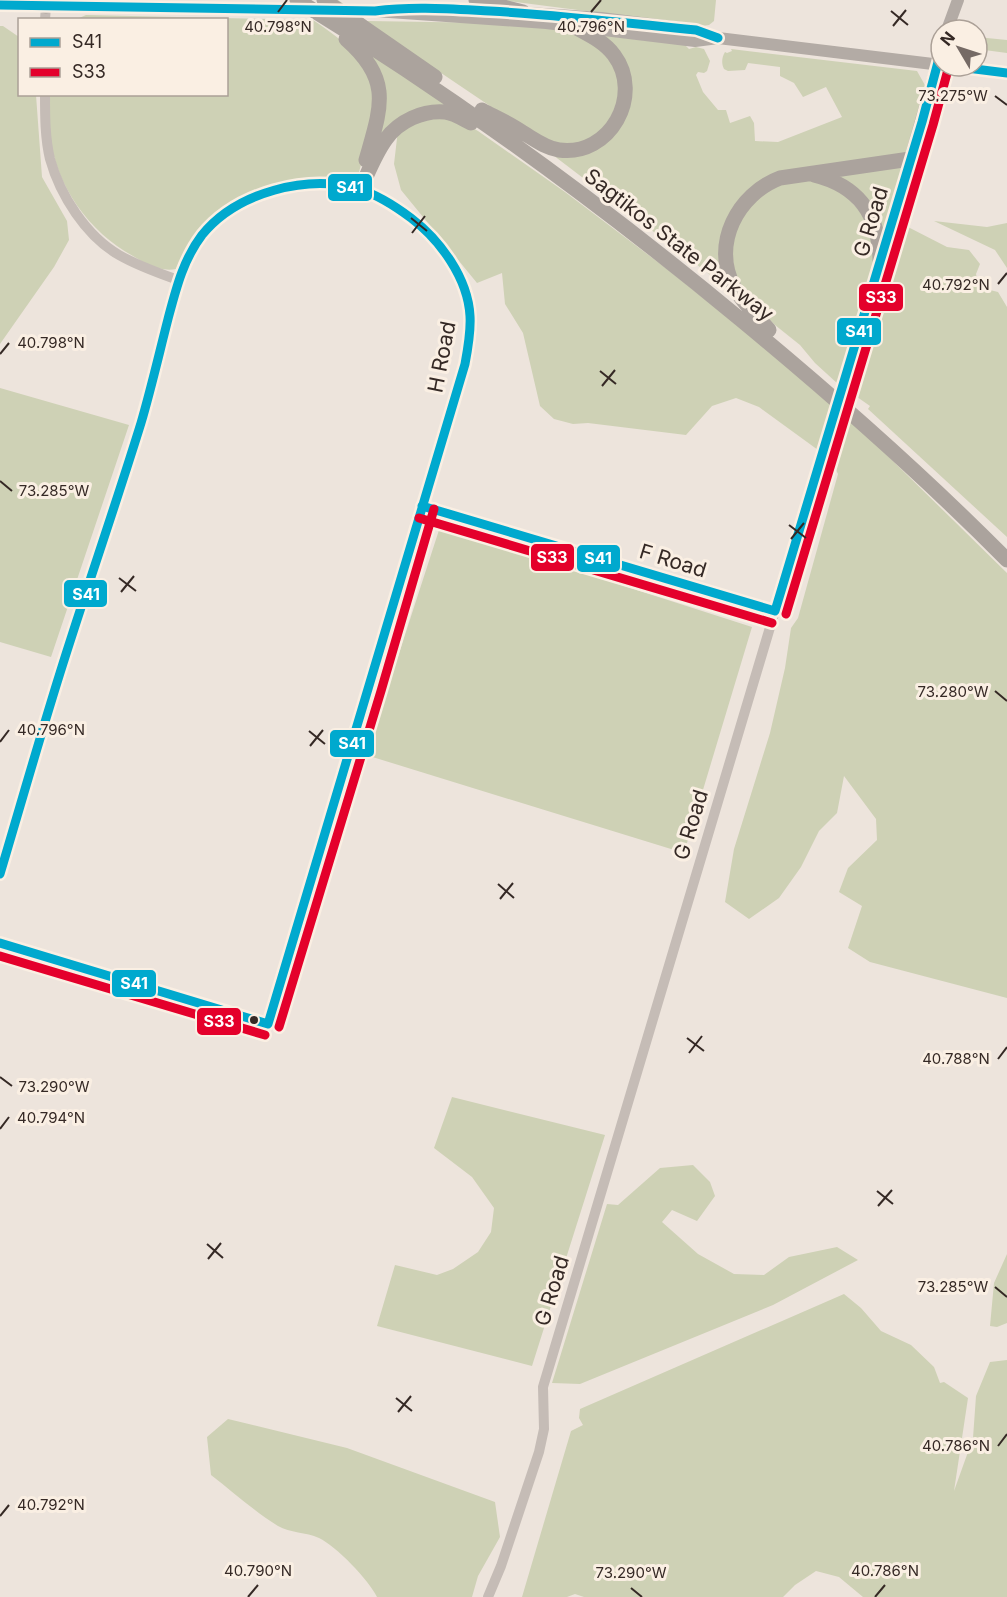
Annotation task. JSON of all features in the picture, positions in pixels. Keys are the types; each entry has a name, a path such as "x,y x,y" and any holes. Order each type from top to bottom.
{"highway":[{"name":"Sagtikos State Parkway","path":"324,0 610,203 769,330 903,447 1007,546"},
{"path":"476,0 523,12"},
{"name":"Sagtikos State Parkway","path":"299,1 415,76 556,174 670,262 776,349 890,449 1007,560"},
{"path":"299,1 359,52 368,63 379,88 381,102 360,190"},
{"path":"482,110 544,145 558,150 581,148 603,137 615,124 623,108 626,91 623,74 608,48 573,26"},
{"path":"360,190 387,137 408,120 433,113 446,112 470,122 556,174"},
{"path":"769,330 740,295 731,280 726,256 728,237 734,217 755,192 780,178 910,159"},
{"path":"808,173 838,183 863,204 873,220 878,236 880,260"}],"main road":[{"path":"951,18 958,0"},
{"path":"0,5 46,9 375,11 573,26 695,40 718,38 929,63"},
{"path":"375,11 427,8 601,18 696,30 718,38"},
{"path":"989,71 1007,74"},
{"name":"G Road","path":"910,159 938,78"}],"street":[{"name":"H Road","path":"45,96 46,132 50,159 61,186 76,213 93,233 117,254 147,269 178,280 198,239 226,212 241,203 279,189 299,186 341,185 380,197 436,240 456,272 469,304 471,323 465,364 422,506"},
{"name":"G Road","path":"488,1597 505,1556 539,1452 544,1429 543,1387 910,159"},
{"name":"F Road","path":"422,506 775,611"}],"green space":[{"path":"333,0 338,0 367,21 495,23 557,29 577,34 600,47 616,64 622,87 607,130 587,142 562,146 518,125"},
{"path":"500,0 716,0 714,21 702,26"},
{"path":"86,15 222,18 79,18"},
{"path":"228,18 313,20 338,38 359,58 373,83 376,98 373,128 359,172 353,178 344,183 253,193 221,210 191,243 176,269 170,270 138,259 117,246 89,221 67,190 59,172 53,155 49,131 48,96 228,96"},
{"path":"0,26 3,26 18,36 18,96 36,96 42,177 67,221 69,240 54,267 0,344"},
{"path":"598,35 685,45 689,49 696,47 704,49 710,61 707,71 698,72 696,75 703,92 718,110 726,110 730,123 750,116 754,123 755,141 778,142 842,117 826,87 803,97 794,83 780,76 780,67 748,63 745,70 728,71 724,69 723,56 725,52 732,51 731,49 917,71 926,87 907,151 903,155 771,178 730,217 730,290 549,152 592,150 631,99"},
{"path":"989,38 1007,40 1007,53 989,51"},
{"path":"365,50 461,113 427,108 379,141 383,120"},
{"path":"424,117 455,118 478,131 565,192 667,269 832,404 818,450 759,407 736,398 712,406 686,435 588,423 573,424 554,419 540,406 523,333 505,304 502,273 477,283 401,190 394,164 398,130"},
{"path":"904,165 884,235 832,174"},
{"path":"808,179 839,188 872,225 874,266 838,384 815,363 800,345 749,300 735,279 731,242 747,207 776,185"},
{"path":"934,221 987,227 1007,223 1007,268 995,250"},
{"path":"900,226 908,227 947,247 969,250 980,264 976,274 978,283 986,289 998,292 1007,307 1007,537 868,409 870,406 850,392 894,231"},
{"path":"0,388 129,425 51,657 0,642"},
{"path":"844,413 1007,573 1007,998 870,962 848,948 862,906 839,892 848,868 877,840 876,819 844,776 837,813 819,831 801,867 779,898 749,919 725,902 734,849 770,733 785,668 791,628 798,618 838,474 830,458"},
{"path":"440,527 752,627 684,853 366,755"},
{"path":"452,1097 605,1135 532,1366 377,1326 395,1265 437,1275 453,1269 478,1252 491,1232 494,1208 472,1177 434,1148"},
{"path":"693,1165 710,1182 715,1196 697,1221 672,1210 662,1222 698,1254 734,1274 764,1275 789,1257 837,1247 858,1260 773,1305 580,1384 552,1383 607,1204 618,1205 660,1168"},
{"path":"1007,1254 1007,1323 997,1327 990,1326 994,1283"},
{"path":"844,1294 861,1308 881,1331 911,1345 934,1367 940,1383 944,1382 968,1398 954,1491 973,1438 976,1396 990,1362 1007,1360 1007,1597 863,1597 839,1577 816,1571 795,1585 783,1597 584,1597 575,1594 567,1597 522,1597 571,1431 583,1425 579,1418 580,1409"},
{"path":"228,1419 347,1448 495,1502 500,1537 478,1576 472,1597 377,1597 360,1573 326,1542 314,1536 278,1526 260,1514 211,1475 207,1437"}],"transit line":[{"name":"S41","path":"0,5 375,11 418,8 461,9 696,30 718,38"},
{"name":"S41","path":"989,71 1007,73"},
{"name":"S41","path":"775,611 934,78"},
{"name":"S33","path":"786,614 946,78"},
{"name":"S41","path":"0,874 60,673 141,423 177,286 195,245 217,220 234,208 274,190 317,184 339,185 359,189 386,201 422,227 451,261 468,302 470,334 465,364 268,1024"},
{"name":"S41","path":"422,506 775,611"},
{"name":"S33","path":"279,1027 434,509"},
{"name":"S33","path":"419,518 772,623"},
{"name":"S41","path":"0,943 268,1024"},
{"name":"S33","path":"0,956 265,1035"}]}
